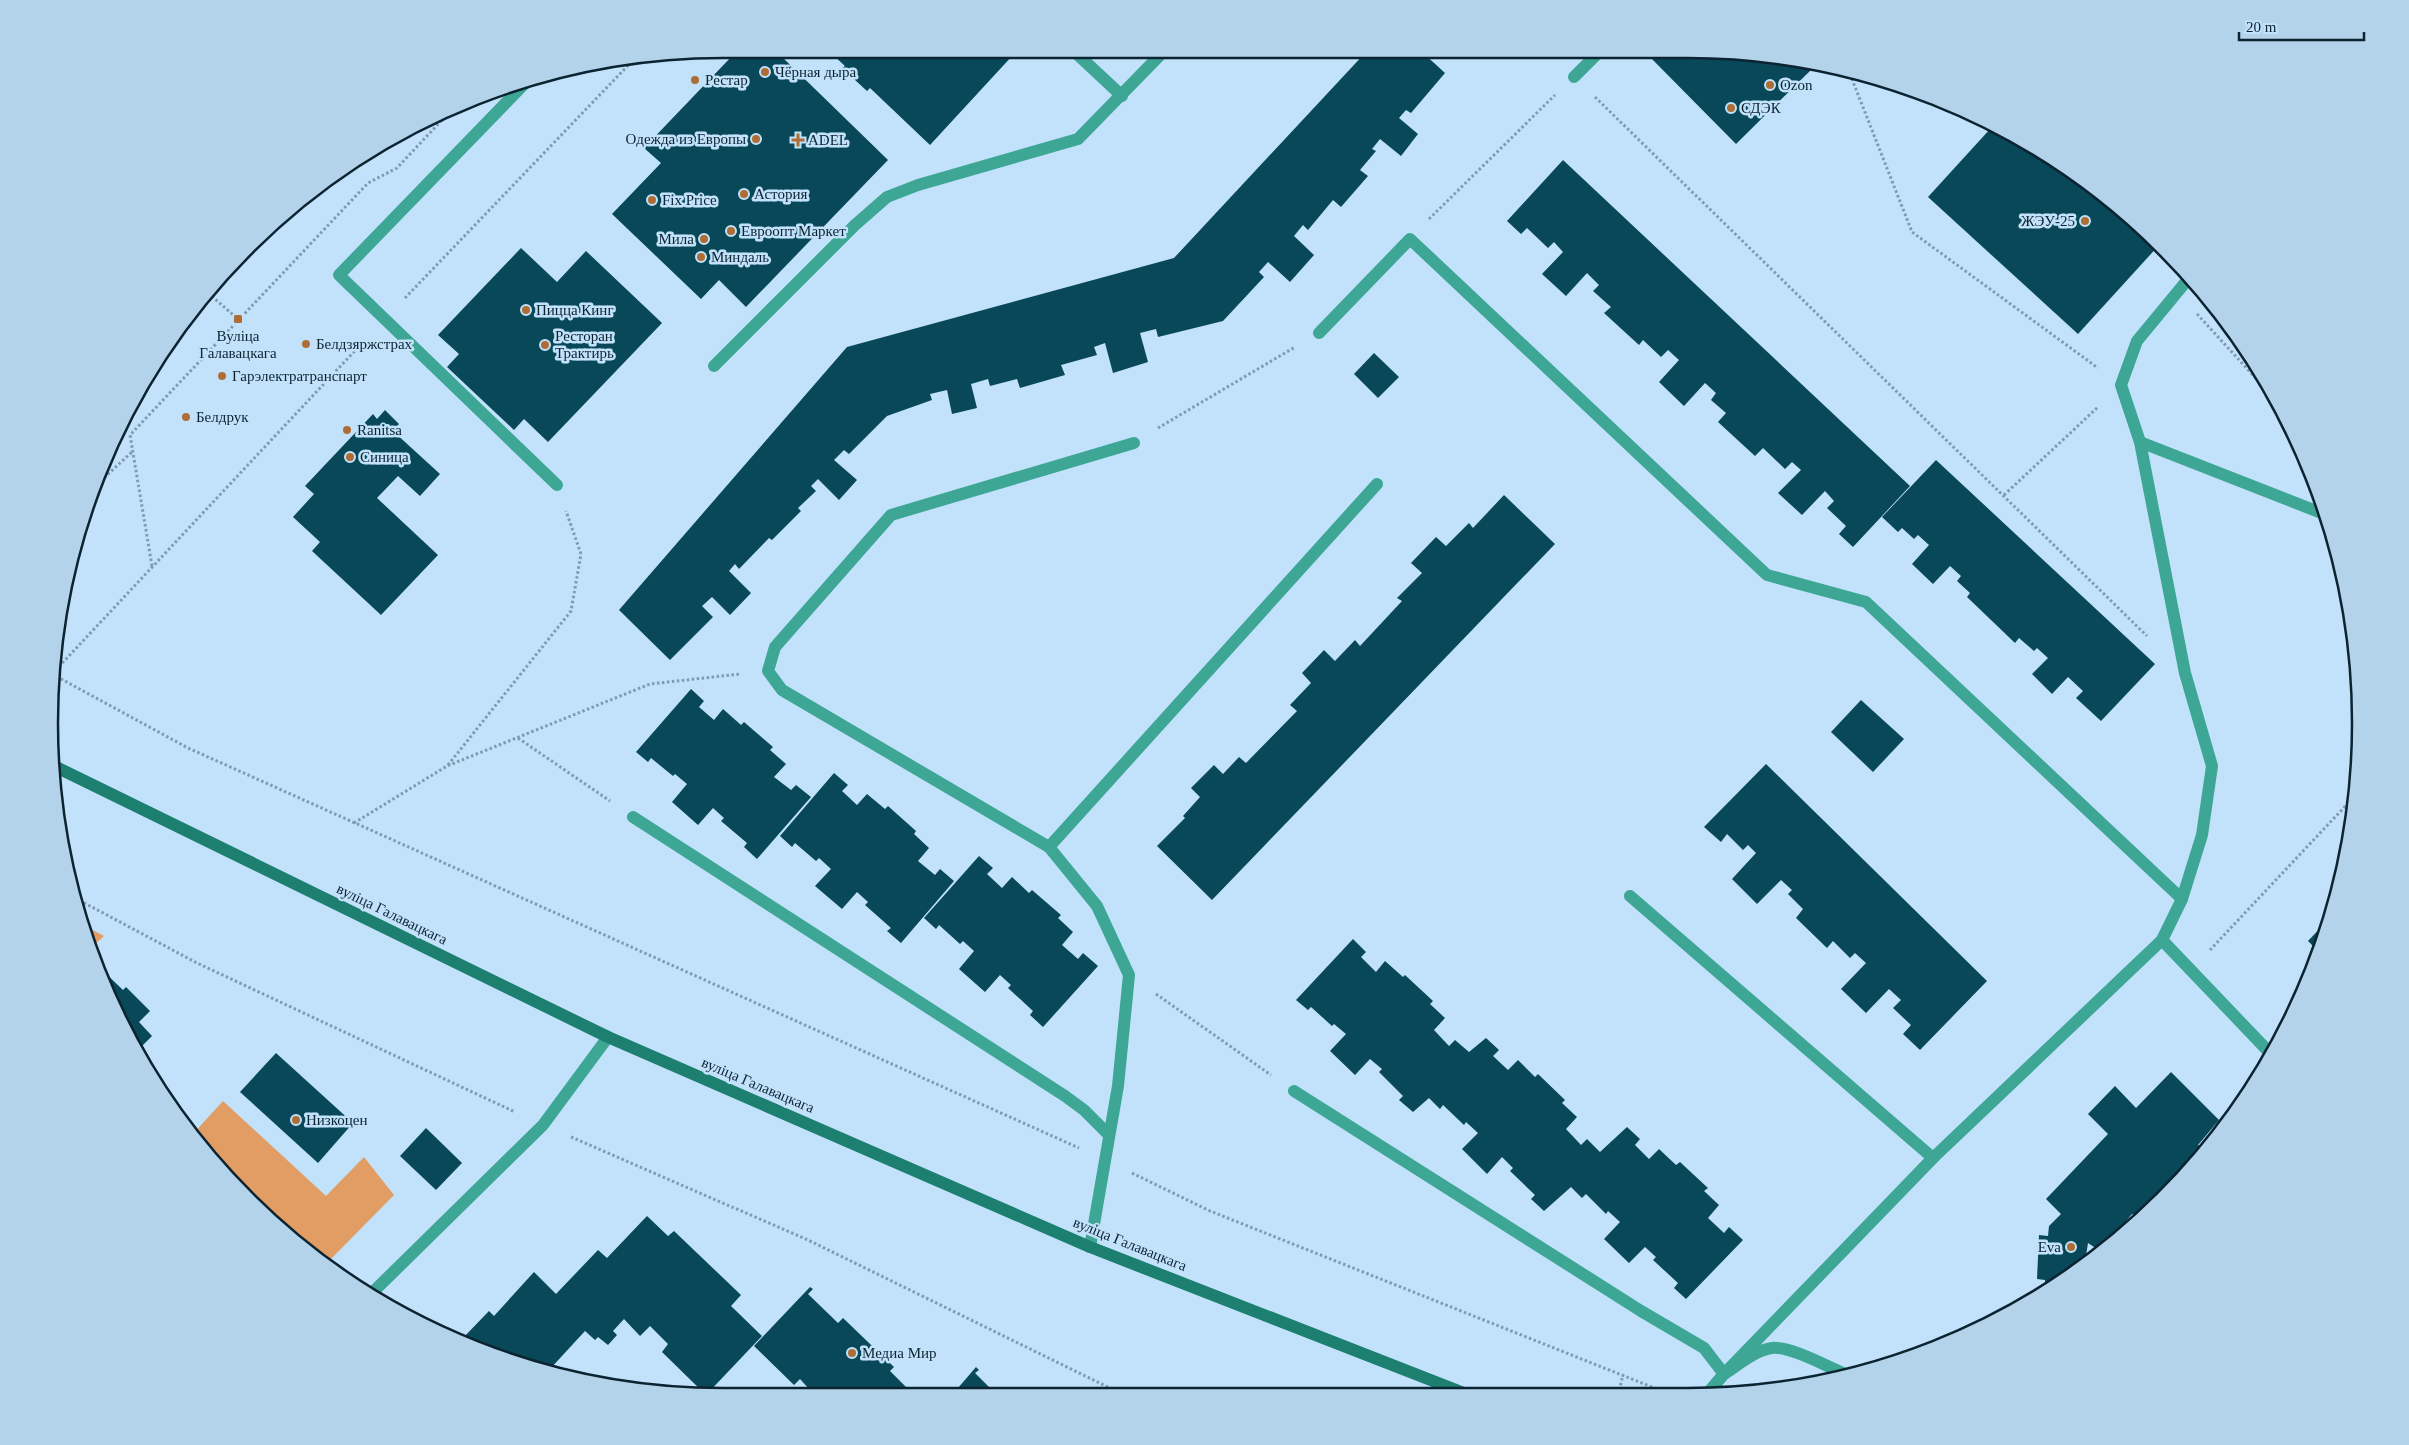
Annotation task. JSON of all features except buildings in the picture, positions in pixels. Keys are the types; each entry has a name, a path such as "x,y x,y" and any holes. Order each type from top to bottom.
{"street":[{"name":"вуліца Галавацкага","path":"59,769 608,1038 1090,1247 1451,1388"}],"lane":[{"path":"1081,58 1122,96"},
{"path":"714,366 855,225 886,197 918,185 1078,139 1122,96 1157,58"},
{"path":"1574,77 1593,58"},
{"path":"518,90 339,275 557,485"},
{"path":"1319,333 1410,239 1767,575 1866,602 2182,899"},
{"path":"1713,1387 1932,1158 2162,940 2182,899 2202,835 2212,766 2185,673 2140,442 2121,385 2136,341 2185,282"},
{"path":"2140,442 2317,511"},
{"path":"1090,1247 1118,1086 1129,974 1096,906 1049,847 782,690 768,671 775,647 891,514 1134,443"},
{"path":"1049,847 1377,484"},
{"path":"633,817 1065,1096 1084,1110 1109,1135"},
{"path":"1630,896 1932,1158"},
{"path":"2162,940 2266,1048"},
{"path":"376,1289 543,1125 608,1038"},
{"path":"1294,1091 1642,1311 1704,1348 1724,1374"},
{"path":"1724,1374 1755,1354 1772,1348 1788,1351 1838,1370"}],"path":[{"path":"60,665 384,319 628,64"},
{"path":"1410,239 1574,77 2150,638"},
{"path":"1852,78 1912,232 2121,385 2004,495"},
{"path":"152,567 130,435 368,182 397,168 442,120"},
{"path":"2176,291 2252,374"},
{"path":"212,297 238,319"},
{"path":"1134,443 1319,333"},
{"path":"104,478 133,451"},
{"path":"448,766 571,611 581,554 557,485"},
{"path":"354,823 448,766 650,684 768,671"},
{"path":"59,678 188,748 1105,1160 1210,1211 1655,1388"},
{"path":"517,738 633,817"},
{"path":"2191,970 2346,805"},
{"path":"82,902 197,963 543,1125 808,1240 1110,1388"},
{"path":"1129,974 1294,1091"},
{"path":"1620,1388 1623,1375"}],"shaded area":[{"path":"91,929 104,936 96,944"},
{"path":"223,1101 326,1196 364,1157 394,1195 331,1259 284,1222 252,1193 197,1129"}],"place":[{"name":"Чёрная дыра","path":"765,72"},
{"name":"Рестар","path":"695,80"},
{"name":"Ozon","path":"1770,85"},
{"name":"СДЭК","path":"1731,108"},
{"name":"Одежда из Европы","path":"756,139"},
{"name":"ADEL","path":"798,140"},
{"name":"Астория","path":"744,194"},
{"name":"Fix Price","path":"652,200"},
{"name":"ЖЭУ-25","path":"2085,221"},
{"name":"Евроопт Маркет","path":"731,231"},
{"name":"Мила","path":"704,239"},
{"name":"Миндаль","path":"701,257"},
{"name":"Пицца Кинг","path":"526,310"},
{"name":"Вуліца Галавацкага","path":"238,319"},
{"name":"Белдзяржстрах","path":"306,344"},
{"name":"Ресторан Трактирь","path":"545,345"},
{"name":"Гарэлектратранспарт","path":"222,376"},
{"name":"Белдрук","path":"186,417"},
{"name":"Ranitsa","path":"347,430"},
{"name":"Синица","path":"350,457"},
{"name":"Низкоцен","path":"296,1120"},
{"name":"Eva","path":"2071,1247"},
{"name":"Медиа Мир","path":"852,1353"}]}
